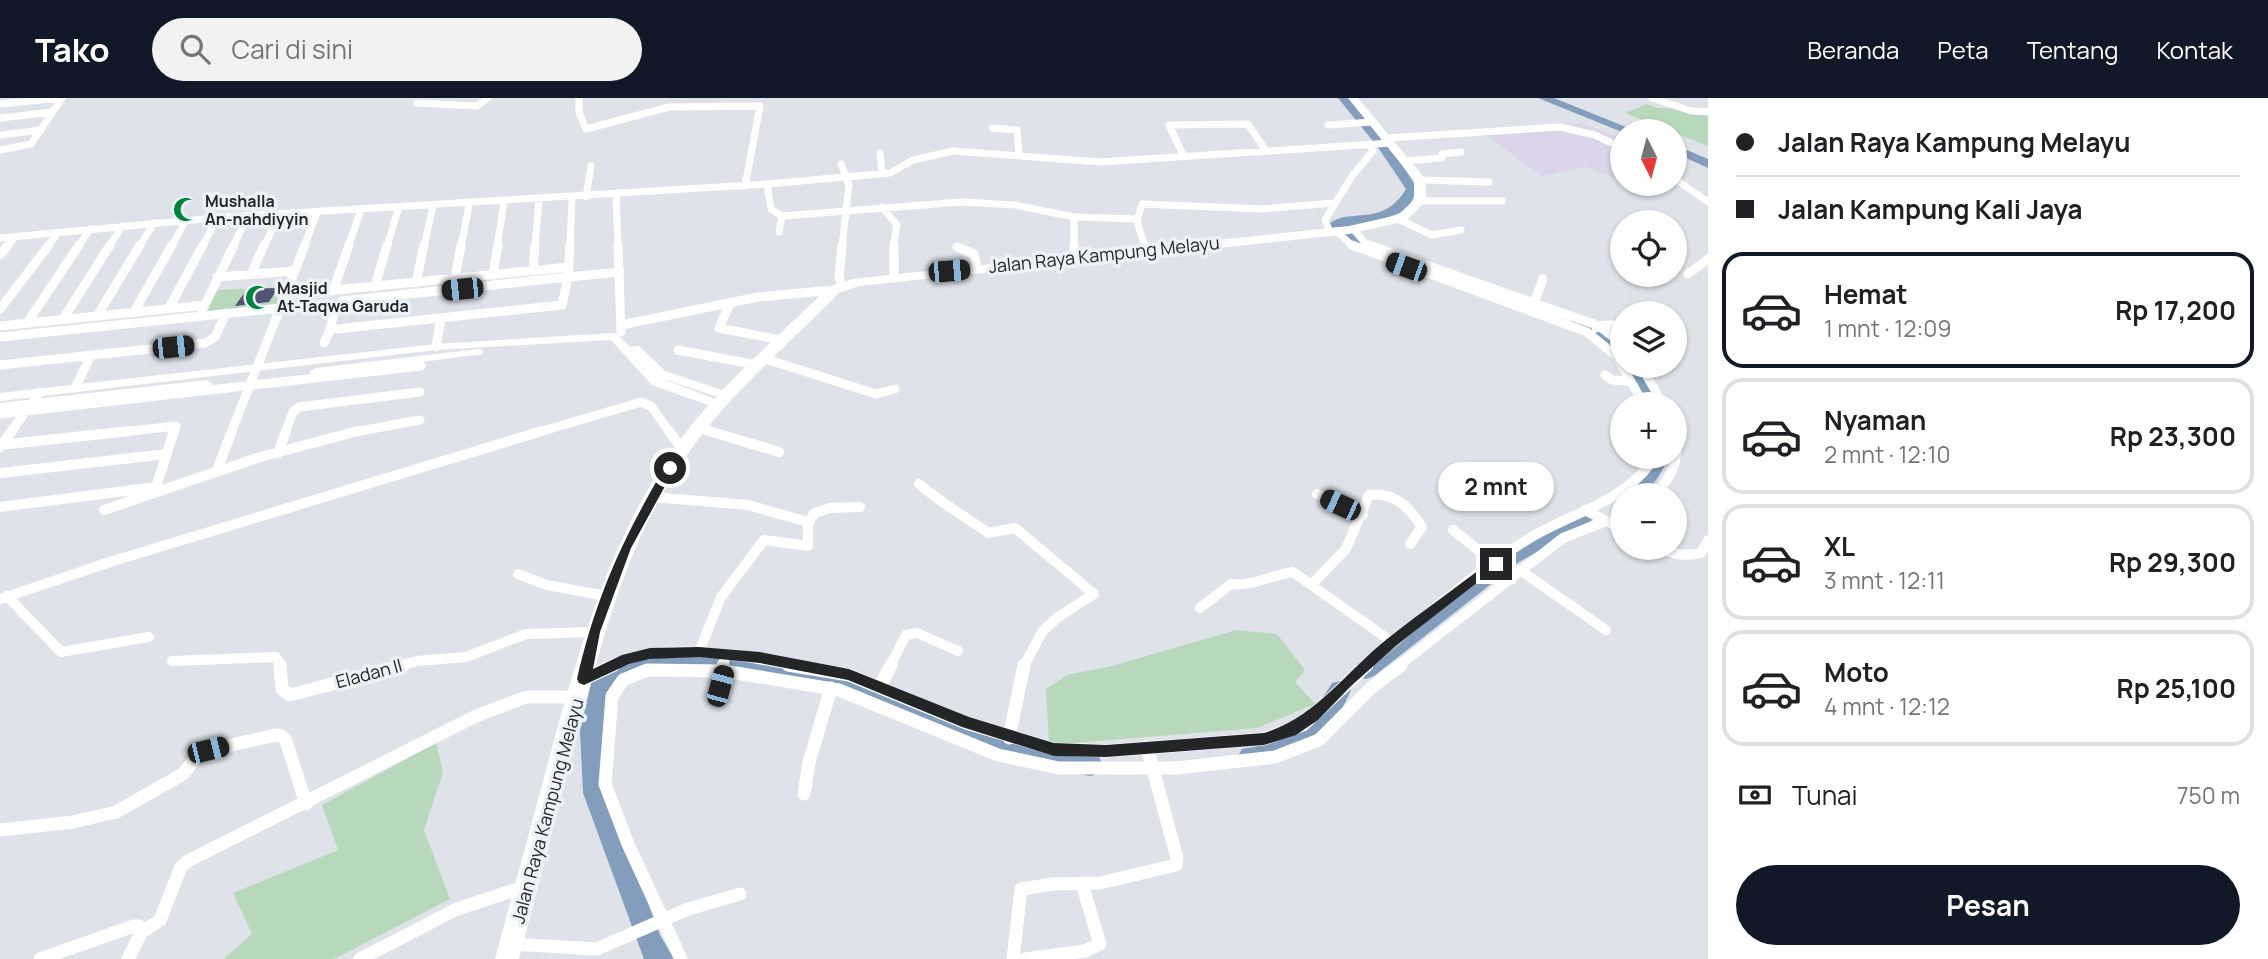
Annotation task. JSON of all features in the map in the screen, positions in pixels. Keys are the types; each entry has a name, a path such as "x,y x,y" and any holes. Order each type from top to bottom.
{"main road":[{"path":"1353,98 1383,142 1405,161 1420,180 1420,201 1398,219"},
{"name":"Jalan Raya Kampung Melayu","path":"510,951 584,679 594,632 625,548 652,497 682,449 699,428 781,340 838,288 894,277 1342,230 1398,219"}],"street":[{"path":"0,104 62,98 29,145 0,150"},
{"path":"417,103 478,106 488,98"},
{"path":"579,98 579,112 586,130 671,107 760,106 745,186"},
{"path":"1652,98 1691,111 1708,112"},
{"path":"0,118 10,101"},
{"path":"0,118 51,114"},
{"path":"1324,118 1338,124"},
{"path":"1328,125 1368,122"},
{"path":"1183,155 1168,126 1248,124 1266,151"},
{"path":"0,238 248,215 469,205 767,184 882,173 913,160 953,151 1019,154 1084,162 1266,151 1560,127 1595,135 1610,142"},
{"path":"992,128 1017,130 1019,154"},
{"path":"0,135 41,130"},
{"path":"1383,142 1373,151 1334,203 1325,220 1374,248 1534,303 1610,338"},
{"path":"1405,161 1437,160 1442,158 1442,154 1461,152"},
{"path":"880,153 882,173"},
{"path":"254,378 436,347 619,334 731,302 838,288 849,185 841,164"},
{"path":"586,197 591,166"},
{"path":"1420,180 1489,182"},
{"path":"767,184 771,209 782,216 962,202 1004,204 1074,217 1136,219"},
{"path":"1687,187 1708,202"},
{"path":"616,195 620,272 619,334 656,382 723,401"},
{"path":"331,328 560,306 565,301 569,267 572,198"},
{"path":"533,271 539,200"},
{"path":"1420,201 1502,201"},
{"path":"493,275 503,202"},
{"path":"1147,251 1136,219 1136,211 1142,204 1200,210 1283,211 1334,203"},
{"path":"455,279 469,205"},
{"path":"416,283 433,206"},
{"path":"882,207 897,225 892,254 894,277"},
{"path":"375,287 398,209"},
{"path":"333,291 361,210"},
{"path":"218,470 317,213"},
{"path":"251,274 279,214"},
{"path":"200,316 248,215"},
{"path":"779,232 782,216"},
{"path":"1074,217 1074,258"},
{"path":"169,308 217,218"},
{"path":"1398,219 1432,235 1461,230"},
{"path":"134,312 186,220"},
{"path":"97,316 155,223"},
{"path":"63,319 122,226"},
{"path":"27,323 90,229"},
{"path":"1342,230 1354,247 1380,258 1592,329 1616,356 1636,392"},
{"path":"0,309 58,233"},
{"path":"0,255 15,237"},
{"path":"957,247 975,254 977,268"},
{"path":"1688,274 1708,259"},
{"path":"285,295 569,267"},
{"path":"217,277 294,271"},
{"path":"324,343 340,302 620,272"},
{"path":"1534,303 1543,279"},
{"path":"384,297 386,286"},
{"path":"731,302 719,328 781,340"},
{"path":"0,326 205,304"},
{"path":"0,337 281,308"},
{"path":"0,365 205,344 215,337 226,313"},
{"path":"436,347 441,318"},
{"path":"1592,329 1610,323"},
{"path":"0,414 28,407 254,378 471,354 491,344"},
{"path":"678,350 760,362 876,394 895,389"},
{"path":"75,388 91,355"},
{"path":"0,397 75,388 421,366"},
{"path":"1605,375 1612,380 1630,382"},
{"path":"0,446 40,392"},
{"path":"278,453 292,412 299,407 420,392"},
{"path":"149,637 61,652 4,597 461,454 641,402 651,406 682,449"},
{"path":"0,407 28,407"},
{"path":"104,510 157,489 354,430 420,420"},
{"path":"0,446 176,426 157,489"},
{"path":"699,428 779,453"},
{"path":"0,473 167,454"},
{"path":"584,679 636,656 699,652 725,664 858,696 998,755 1059,768 1150,758 1264,739 1291,731 1313,716 1346,682 1392,644 1530,538 1630,486 1647,469"},
{"path":"919,484 945,506 957,510 988,533 1008,528 1017,530 1094,594 1067,609 1041,632 1024,662 1009,738"},
{"path":"0,507 157,489"},
{"path":"1312,584 1346,549 1363,515 1369,495 1375,493 1411,508 1422,527 1410,544"},
{"path":"1317,494 1363,515"},
{"path":"652,497 748,505 808,522"},
{"path":"699,652 721,597 761,543 768,538 808,547 809,518 820,510 860,507"},
{"path":"1586,511 1610,524"},
{"path":"681,959 661,920 605,784 612,696 623,680 647,670 725,664 826,669 880,686 1009,738 1054,750 1241,763 1275,757 1309,746 1338,724 1371,688 1520,570 1563,538 1610,521"},
{"path":"1453,530 1496,564"},
{"path":"1687,556 1701,553 1708,540"},
{"path":"1520,570 1606,630"},
{"path":"1200,608 1231,584 1245,586 1272,575 1293,572 1409,657"},
{"path":"517,574 547,585 606,596"},
{"name":"Eladan II","path":"172,661 276,657 279,659 282,689 289,695 417,661 466,657 526,635 594,632"},
{"path":"880,686 906,635 917,633 958,651"},
{"path":"716,701 725,664"},
{"path":"804,794 809,761 831,688"},
{"path":"128,959 141,933 160,920 183,865 476,716 533,696 578,697"},
{"path":"0,830 73,822 116,812 183,774 194,757 201,752 275,735 282,736 286,741 306,804"},
{"path":"1013,959 1018,892 1053,884 1112,881 1176,865 1177,858 1150,758"},
{"path":"1025,959 1085,951 1100,944 1099,933 1082,884"},
{"path":"360,959 457,909 527,886"},
{"path":"510,951 597,948 640,932 708,899 740,894"},
{"path":"40,959 134,926 139,926 141,933"}],"shaded area":[{"path":"1582,123 1610,134 1610,176 1585,167 1542,176 1481,132"}],"green space":[{"path":"1647,104 1657,108 1708,109 1708,146 1687,138 1687,119 1640,119 1625,113"},
{"path":"287,287 278,306 202,315 214,290"},
{"path":"1236,630 1277,634 1305,670 1295,682 1315,704 1257,728 1049,745 1046,689 1067,675 1112,666"},
{"path":"436,743 443,772 424,830 450,899 334,959 224,959 252,934 233,893 338,850 322,805"}],"building":[{"name":"Masjid At-Taqwa Garuda","path":"278,288 269,302 235,306 247,289"}],"waterway":[{"path":"1344,98 1382,144 1412,189 1402,207 1366,221 1336,224 1353,241 1375,252"},
{"path":"1544,98 1610,123"},
{"path":"1687,154 1708,164"},
{"path":"1575,321 1610,338"},
{"path":"1636,378 1643,392"},
{"path":"1644,483 1653,469"},
{"path":"1366,670 1512,557 1587,514"},
{"path":"660,959 650,943 595,793 592,731 601,682 623,668 691,657 778,670 856,687 939,726 1034,757 1091,765"},
{"path":"1250,756 1267,755 1318,725 1340,690"}],"place":[{"name":"Mushalla An-nahdiyyin","path":"185,210"},
{"name":"Masjid At-Taqwa Garuda","path":"257,297"}],"route":[{"path":"670,468 625,548 594,632 584,679 626,659 650,654 699,652 760,657 849,675 967,723 1054,750 1106,751 1264,739 1291,731 1303,725 1346,682 1392,642 1496,564"}]}
